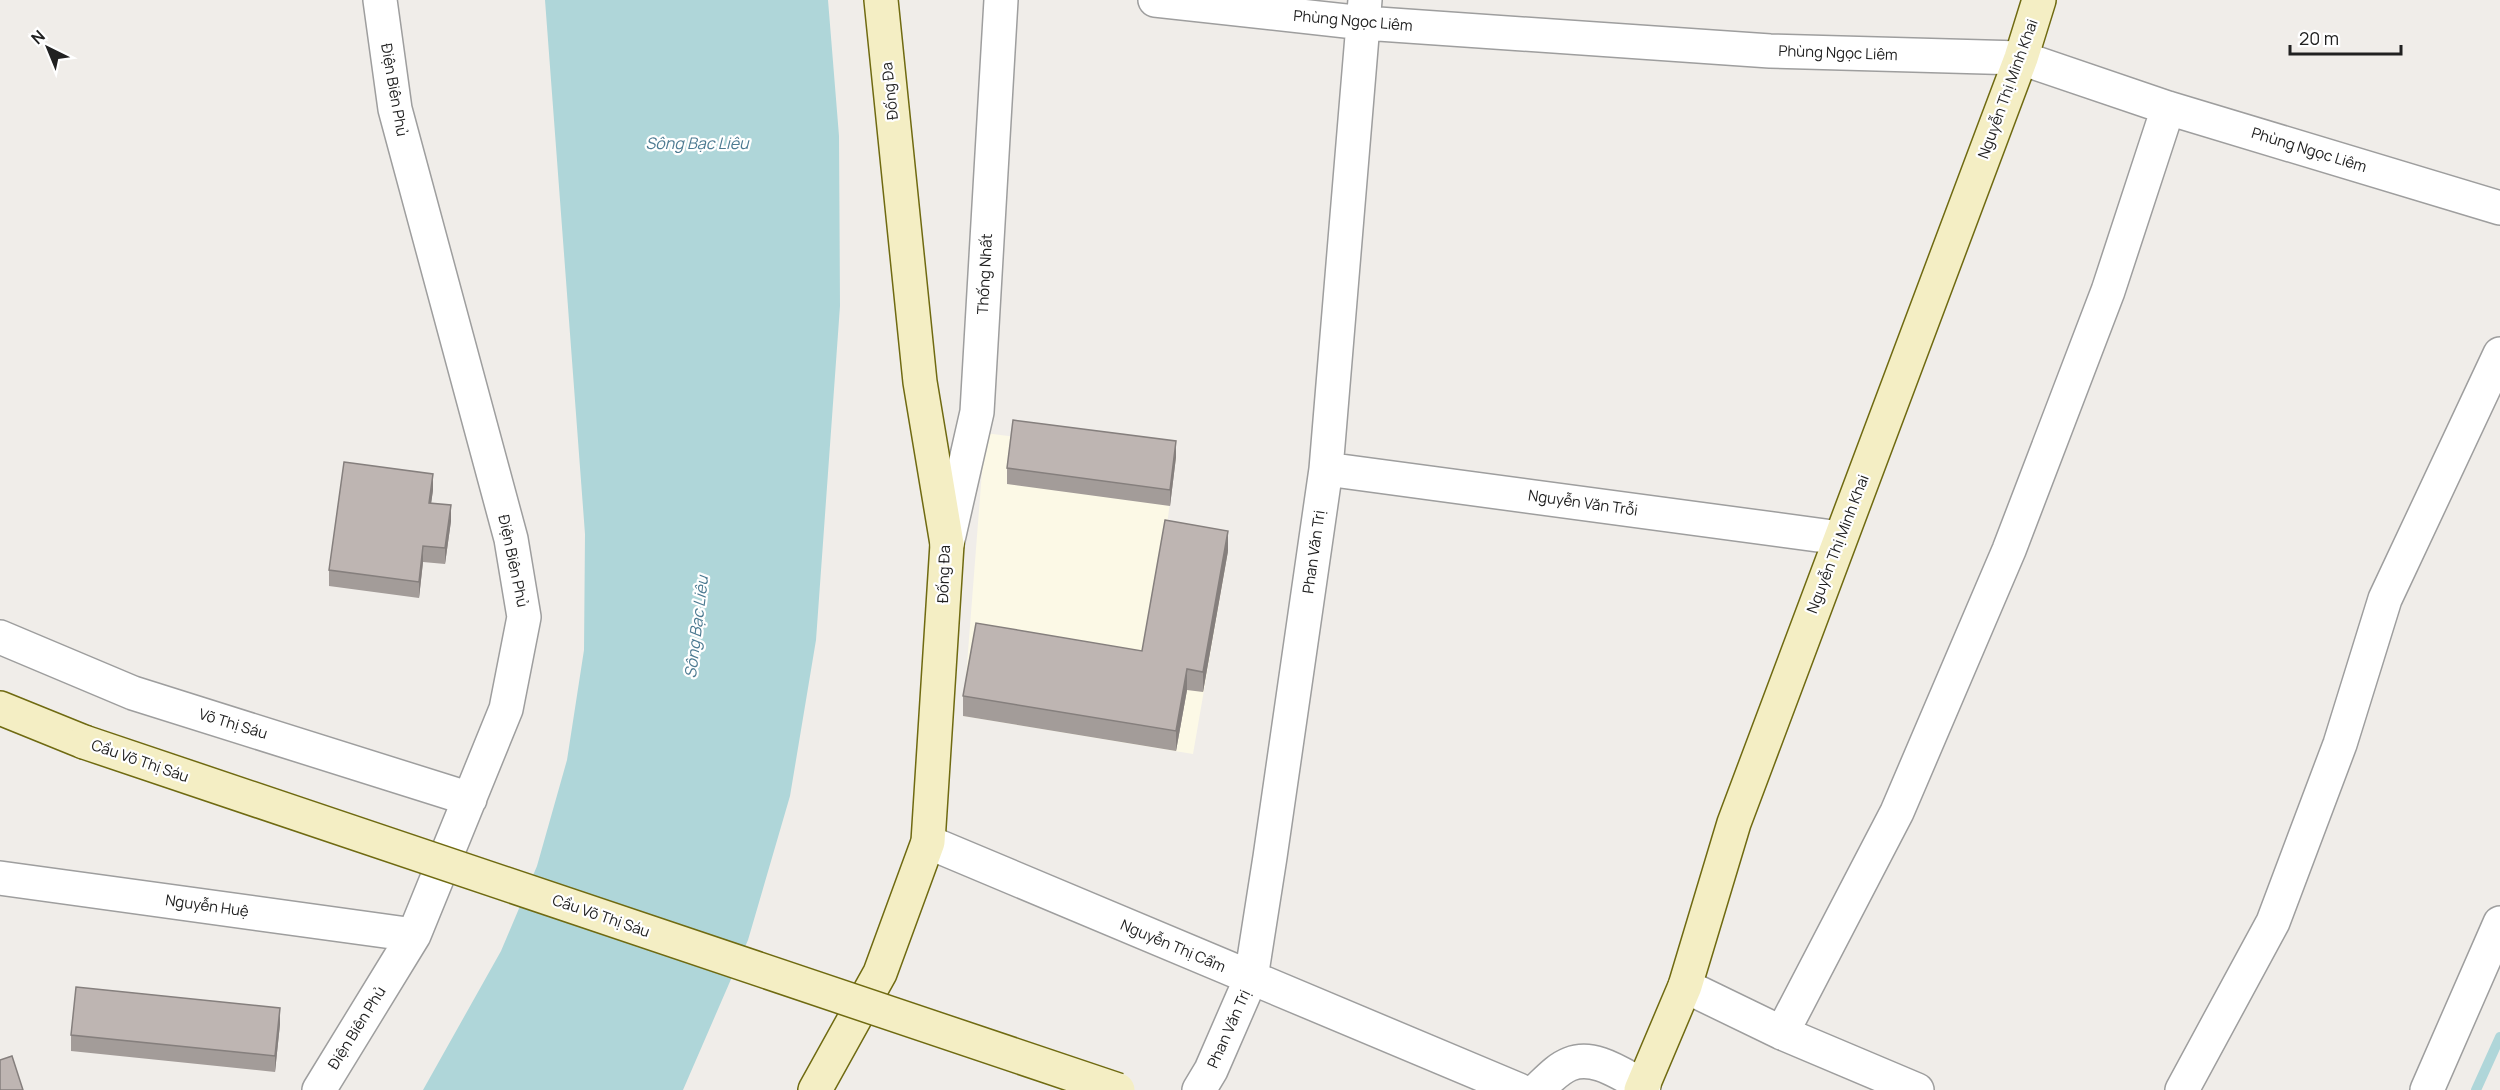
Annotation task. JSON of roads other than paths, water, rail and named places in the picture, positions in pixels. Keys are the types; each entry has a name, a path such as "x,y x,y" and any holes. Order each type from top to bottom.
{"main road":[{"name":"Đống Đa","path":"816,1090 880,973 928,842 947,544 920,382 881,0"},
{"name":"Nguyễn Thị Minh Khai","path":"1642,1088 1685,986 1734,823 2021,58 2039,0"},
{"name":"Cầu Võ Thị Sáu","path":"0,708 84,742 1118,1090"}],"street":[{"name":"Điện Biên Phủ","path":"319,1090 414,935 506,710 524,617 511,539 395,109 380,0"},
{"name":"Thống Nhất","path":"947,544 977,412 1001,0"},
{"name":"Phùng Ngọc Liêm","path":"1155,0 1364,12 1770,51 2021,58 2168,108 2500,208"},
{"name":"Phan Văn Trị","path":"1199,1090 1211,1070 1251,978 1326,469 1364,12"},
{"path":"1782,1033 1898,812 2009,550 2108,291 2168,108"},
{"path":"2182,1090 2272,922 2340,744 2385,599 2500,354"},
{"name":"Nguyễn Văn Trỗi","path":"1326,469 1840,538"},
{"name":"Võ Thị Sáu","path":"0,637 133,693 470,799"},
{"name":"Nguyễn Thị Cẩm","path":"928,842 1519,1090"},
{"name":"Nguyễn Huệ","path":"0,878 414,935"},
{"path":"2427,1090 2500,923"},
{"path":"1685,986 1782,1033 1917,1090"},
{"path":"1537,1090 1556,1072 1570,1064 1585,1060 1594,1062 1642,1088"}],"water":[{"name":"Sông Bạc Liêu","path":"545,0 828,0 839,136 840,306 816,640 790,796 748,940 683,1090 423,1090 501,951 537,866 567,760 584,650 585,534"}],"waterway":[{"path":"2476,1090 2500,1037"}]}
